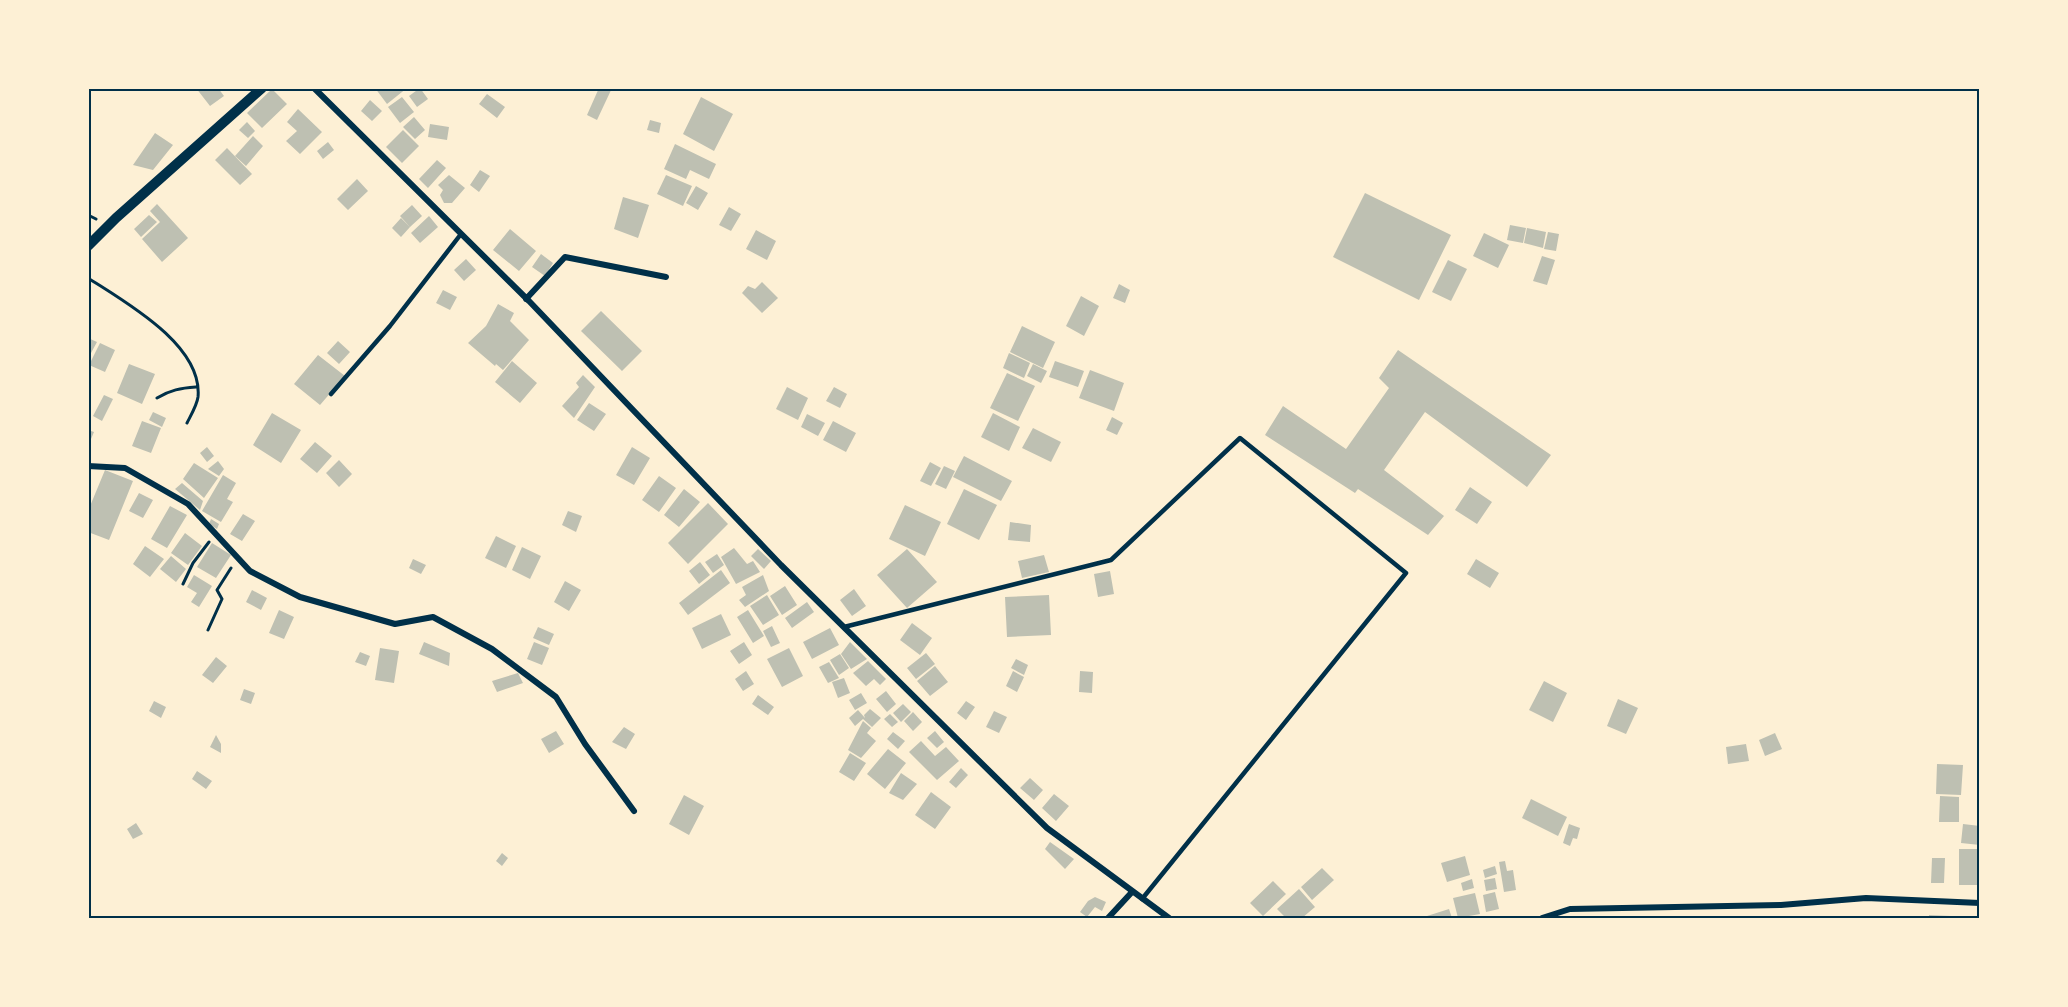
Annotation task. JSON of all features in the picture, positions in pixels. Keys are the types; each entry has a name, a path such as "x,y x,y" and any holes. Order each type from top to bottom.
{"street":[{"path":"88,246 116,218 262,88"},
{"path":"314,88 526,299 781,565 1047,828 1169,918"},
{"path":"526,299 565,257 666,277"},
{"path":"88,466 125,468 188,504 250,571 300,597 395,624 433,617 492,650 556,697 585,744 634,811"},
{"path":"1108,918 1132,892"},
{"path":"1542,918 1570,909 1782,905 1866,898 1980,903"}],"lane":[{"path":"331,394 390,326 461,234"},
{"path":"844,627 1111,560 1240,438 1406,573 1142,899"}],"path":[{"path":"88,278 167,333 186,355 195,376 198,397 188,423"},
{"path":"157,398 168,391 196,387"},
{"path":"183,584 199,554 215,533"},
{"path":"208,630 222,599 217,590 232,566"}],"building":[{"path":"196,88 218,88 224,96 210,106"},
{"path":"375,88 407,88 387,104"},
{"path":"420,88 428,99 417,107 409,96"},
{"path":"599,88 612,88 597,120 587,115"},
{"path":"272,89 287,104 262,128 247,113"},
{"path":"487,94 505,107 497,118 479,104"},
{"path":"402,97 414,112 400,123 388,107"},
{"path":"701,97 733,114 714,151 683,134"},
{"path":"370,100 382,111 372,121 361,111"},
{"path":"298,109 322,132 300,154 286,141 297,131 287,122"},
{"path":"414,117 425,130 415,139 403,127"},
{"path":"650,120 661,123 659,133 647,130"},
{"path":"247,122 255,131 248,138 239,130"},
{"path":"430,124 449,127 447,140 428,137"},
{"path":"403,130 419,146 402,163 386,147"},
{"path":"155,133 173,145 153,170 133,165"},
{"path":"253,136 263,146 246,166 235,156"},
{"path":"328,142 334,150 323,159 317,151"},
{"path":"675,144 716,164 709,179 690,170 686,179 664,169"},
{"path":"227,148 252,174 240,185 215,160"},
{"path":"437,160 446,168 428,188 419,179"},
{"path":"480,170 490,176 479,192 470,185"},
{"path":"449,175 465,188 452,203 444,203 440,195 443,190 438,185"},
{"path":"666,175 692,186 683,206 657,194"},
{"path":"357,179 368,191 348,210 337,199"},
{"path":"696,186 708,193 698,210 686,203"},
{"path":"1365,193 1451,235 1419,300 1333,257"},
{"path":"623,197 649,205 638,238 614,229"},
{"path":"157,204 188,238 162,262 142,239 160,222 150,211"},
{"path":"412,205 422,216 410,227 400,216"},
{"path":"729,207 741,214 731,231 719,225"},
{"path":"149,215 157,222 141,237 134,229"},
{"path":"429,216 438,227 420,243 411,233"},
{"path":"401,218 410,227 401,237 392,228"},
{"path":"1510,225 1526,228 1523,243 1507,240"},
{"path":"1527,228 1546,232 1543,248 1524,243"},
{"path":"510,229 536,251 519,271 493,250"},
{"path":"756,230 776,241 767,260 746,249"},
{"path":"1548,232 1559,234 1556,251 1544,249"},
{"path":"1484,233 1509,245 1498,268 1473,256"},
{"path":"541,254 553,263 545,276 532,267"},
{"path":"1542,256 1555,260 1547,285 1533,281"},
{"path":"466,259 476,270 464,281 454,270"},
{"path":"1448,260 1467,269 1451,301 1432,292"},
{"path":"762,282 778,298 762,313 742,293 748,286 755,289"},
{"path":"1119,284 1130,290 1125,303 1113,298"},
{"path":"443,290 457,297 450,310 436,303"},
{"path":"1081,296 1099,306 1084,336 1066,326"},
{"path":"498,304 514,313 510,321 529,340 503,370 468,343 486,326"},
{"path":"601,311 642,351 622,371 581,331"},
{"path":"1022,326 1055,342 1043,368 1010,352"},
{"path":"88,338 97,342 91,353 88,352"},
{"path":"338,341 350,352 339,364 327,353"},
{"path":"100,343 115,350 105,372 89,365"},
{"path":"1398,350 1551,455 1527,487 1425,412 1384,470 1444,516 1428,535 1358,489 1355,493 1265,435 1283,406 1346,449 1389,388 1379,378"},
{"path":"1009,353 1030,363 1024,378 1003,368"},
{"path":"318,355 345,376 320,405 294,384"},
{"path":"512,361 537,383 520,403 495,382"},
{"path":"1055,361 1084,371 1078,387 1049,377"},
{"path":"129,364 155,374 142,404 117,393"},
{"path":"1033,364 1047,371 1041,383 1027,376"},
{"path":"1090,370 1124,383 1114,411 1079,398"},
{"path":"1007,373 1035,386 1018,421 990,408"},
{"path":"583,375 595,387 574,418 562,406 579,387 576,383"},
{"path":"787,387 808,398 798,420 776,409"},
{"path":"834,387 847,394 840,408 826,401"},
{"path":"104,395 113,399 102,421 93,416"},
{"path":"589,403 606,414 594,431 577,420"},
{"path":"153,412 166,418 162,427 149,420"},
{"path":"272,413 301,430 281,463 253,445"},
{"path":"993,413 1020,427 1009,451 981,437"},
{"path":"807,414 825,423 818,436 801,427"},
{"path":"1112,417 1123,423 1117,435 1106,430"},
{"path":"142,421 161,428 151,453 132,446"},
{"path":"833,421 856,433 846,452 823,440"},
{"path":"1033,428 1061,442 1051,462 1022,448"},
{"path":"88,430 94,432 88,446"},
{"path":"315,442 332,456 317,473 300,459"},
{"path":"207,447 214,456 207,462 200,453"},
{"path":"632,447 650,458 634,485 616,475"},
{"path":"964,456 1012,481 1001,501 953,477"},
{"path":"339,460 352,474 339,487 326,473"},
{"path":"218,461 224,469 219,476 208,469"},
{"path":"930,462 941,468 931,486 920,481"},
{"path":"194,463 218,478 204,498 183,479"},
{"path":"944,466 955,471 946,489 935,484"},
{"path":"105,470 133,481 109,540 88,532 88,511"},
{"path":"223,475 236,483 227,499 233,502 221,522 202,511"},
{"path":"659,476 676,488 659,512 642,500"},
{"path":"182,483 203,501 200,510 175,489"},
{"path":"1470,487 1492,502 1477,524 1455,510"},
{"path":"684,489 700,502 679,527 664,515"},
{"path":"964,489 997,505 979,540 947,524"},
{"path":"139,493 153,500 143,518 129,511"},
{"path":"708,503 728,524 688,564 668,543"},
{"path":"905,505 941,522 925,556 889,539"},
{"path":"170,506 187,515 167,548 151,539"},
{"path":"568,511 582,516 576,532 562,525"},
{"path":"243,514 255,521 242,541 230,534"},
{"path":"211,519 219,524 217,529 209,524"},
{"path":"1010,522 1031,525 1030,542 1008,540"},
{"path":"185,533 202,546 188,565 171,553"},
{"path":"496,536 516,546 506,568 485,558"},
{"path":"212,543 231,555 216,578 197,567"},
{"path":"145,546 164,559 150,577 133,564"},
{"path":"522,547 541,556 530,579 512,570"},
{"path":"734,548 747,564 753,561 760,572 736,584 721,557"},
{"path":"758,549 771,561 764,569 751,556"},
{"path":"907,549 937,582 907,608 877,575"},
{"path":"717,554 724,565 713,573 705,562"},
{"path":"1044,555 1049,572 1022,578 1018,561"},
{"path":"171,556 186,569 176,582 160,569"},
{"path":"413,559 426,565 421,574 409,568"},
{"path":"1476,559 1499,573 1490,588 1467,574"},
{"path":"700,562 710,575 699,584 689,571"},
{"path":"721,570 730,583 688,615 679,603"},
{"path":"1110,571 1114,594 1098,597 1094,574"},
{"path":"194,575 212,586 199,607 191,602 197,593 187,587"},
{"path":"763,575 769,591 745,607 739,600 746,595 742,587"},
{"path":"565,581 581,590 569,611 554,602"},
{"path":"785,586 797,605 782,615 770,596"},
{"path":"854,589 866,606 852,616 840,600"},
{"path":"252,590 267,598 261,610 246,602"},
{"path":"767,595 779,615 763,625 750,606"},
{"path":"1049,595 1051,635 1007,637 1005,597"},
{"path":"807,602 814,612 792,628 785,618"},
{"path":"279,610 294,617 284,639 269,633"},
{"path":"748,610 764,636 753,643 737,617"},
{"path":"721,614 731,635 702,649 692,628"},
{"path":"912,623 932,638 920,655 900,640"},
{"path":"772,626 780,643 771,647 763,631"},
{"path":"538,627 554,634 549,645 533,638"},
{"path":"830,628 839,645 812,659 803,642"},
{"path":"424,642 450,653 449,666 419,654"},
{"path":"534,642 549,648 542,665 527,659"},
{"path":"744,642 752,655 739,664 730,651"},
{"path":"850,642 867,659 851,669 841,654"},
{"path":"380,648 399,651 394,683 375,680"},
{"path":"789,648 803,676 782,687 767,659"},
{"path":"360,652 370,656 366,666 355,662"},
{"path":"926,653 935,664 916,679 907,668"},
{"path":"840,654 849,668 839,675 830,660"},
{"path":"216,657 227,666 213,683 202,675"},
{"path":"1016,659 1028,665 1024,675 1011,668"},
{"path":"868,661 886,679 880,685 874,679 866,686 853,673"},
{"path":"829,662 839,678 828,683 819,667"},
{"path":"935,666 948,682 930,696 917,681"},
{"path":"746,671 754,684 743,691 735,679"},
{"path":"1013,671 1024,677 1017,692 1006,686"},
{"path":"1080,671 1093,672 1092,693 1079,692"},
{"path":"518,673 523,683 497,692 492,681"},
{"path":"844,678 850,693 838,698 832,682"},
{"path":"1544,681 1567,693 1553,722 1529,710"},
{"path":"244,689 255,693 251,704 240,700"},
{"path":"886,691 896,704 887,712 876,699"},
{"path":"861,693 867,703 855,710 849,700"},
{"path":"758,695 774,707 768,715 752,704"},
{"path":"1618,699 1638,708 1626,734 1607,726"},
{"path":"154,701 166,707 161,718 149,711"},
{"path":"966,701 975,707 966,720 957,713"},
{"path":"903,704 911,712 901,722 893,713"},
{"path":"870,709 881,718 872,727 863,719 855,726 849,718 858,710 865,718 864,715"},
{"path":"994,711 1007,717 999,733 986,727"},
{"path":"913,712 922,722 913,731 904,721"},
{"path":"890,714 898,722 892,727 884,719"},
{"path":"863,721 871,728 867,733 876,741 861,758 848,750"},
{"path":"624,727 635,734 626,749 612,742"},
{"path":"556,731 564,744 549,753 541,739"},
{"path":"935,731 944,742 937,748 927,738"},
{"path":"893,732 905,741 898,749 887,739"},
{"path":"1775,733 1782,749 1765,756 1759,740"},
{"path":"216,735 221,744 221,753 210,747"},
{"path":"921,741 935,756 946,747 959,761 937,780 909,752"},
{"path":"1746,744 1749,761 1728,764 1726,747"},
{"path":"888,749 906,763 885,789 867,774"},
{"path":"850,753 866,763 854,781 839,772"},
{"path":"1937,764 1963,765 1961,795 1936,794"},
{"path":"961,768 968,775 956,788 949,782"},
{"path":"197,771 212,781 206,789 192,779"},
{"path":"901,773 917,784 903,800 889,793"},
{"path":"1030,778 1043,790 1034,800 1020,788"},
{"path":"931,792 951,807 935,829 915,815"},
{"path":"1054,794 1069,806 1056,821 1042,808"},
{"path":"684,795 704,806 689,835 669,824"},
{"path":"1940,796 1959,797 1959,822 1939,822"},
{"path":"1531,799 1567,817 1558,836 1522,818"},
{"path":"136,823 143,834 133,839 127,829"},
{"path":"1569,824 1580,828 1577,839 1573,838 1570,846 1563,843"},
{"path":"1963,824 1980,826 1980,845 1961,843"},
{"path":"1050,842 1074,859 1065,869 1045,849"},
{"path":"1959,849 1980,849 1980,885 1959,885"},
{"path":"502,853 508,858 502,866 496,861"},
{"path":"1465,856 1470,875 1447,882 1441,863"},
{"path":"1932,858 1945,858 1944,883 1931,883"},
{"path":"1505,861 1507,871 1513,870 1516,890 1504,892 1499,862"},
{"path":"1495,866 1497,874 1485,878 1483,870"},
{"path":"1322,868 1334,880 1312,900 1301,887"},
{"path":"1495,878 1497,889 1486,891 1484,880"},
{"path":"1472,879 1474,888 1463,891 1461,883"},
{"path":"1273,881 1286,894 1263,916 1250,903"},
{"path":"1299,889 1315,907 1302,918 1286,918 1277,909"},
{"path":"1495,892 1499,909 1486,912 1483,895"},
{"path":"1475,893 1480,914 1458,918 1453,898"},
{"path":"1095,897 1106,902 1102,911 1095,907 1087,917 1080,912 1088,901"},
{"path":"1449,909 1452,918 1428,918 1427,916"},
{"path":"1929,915 1951,916 1951,918 1929,918"}]}
